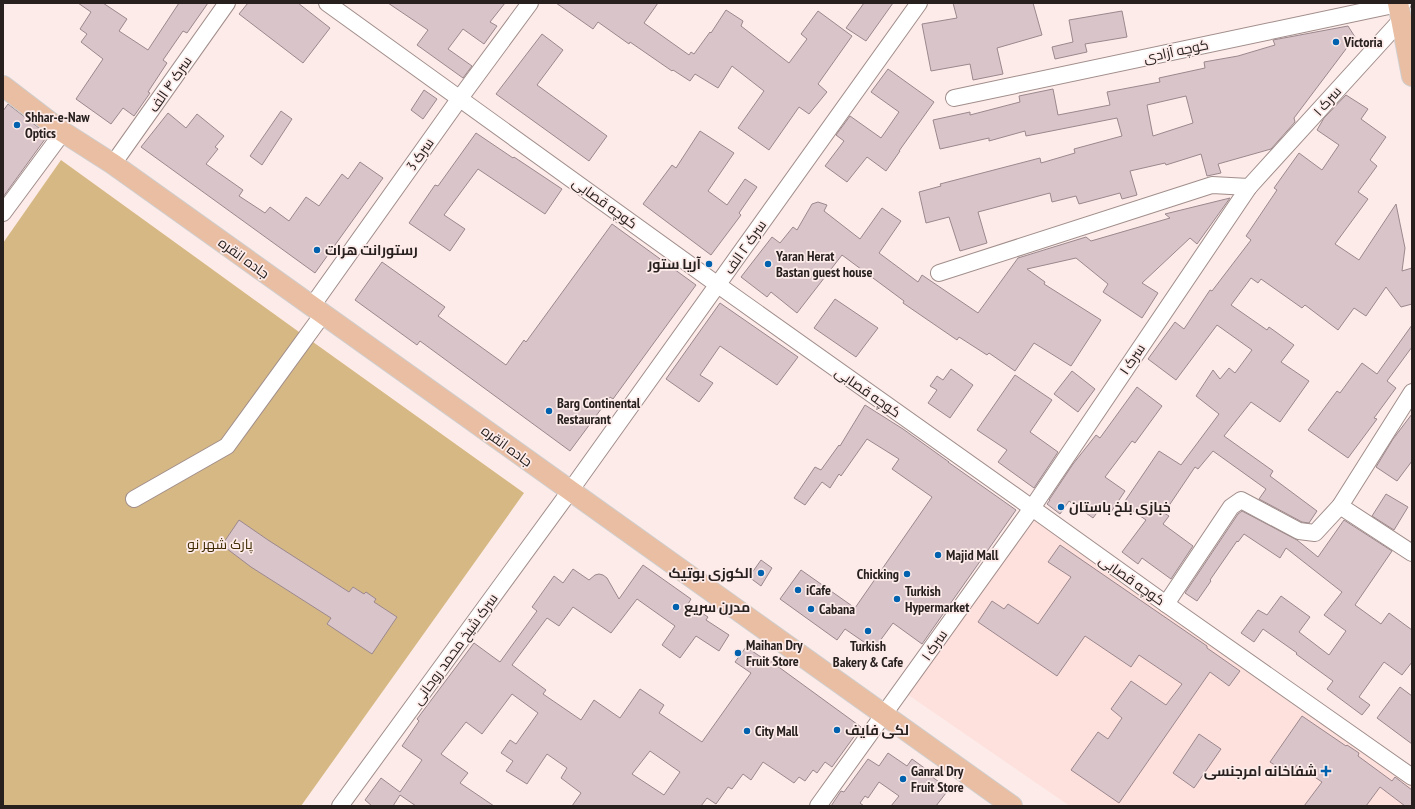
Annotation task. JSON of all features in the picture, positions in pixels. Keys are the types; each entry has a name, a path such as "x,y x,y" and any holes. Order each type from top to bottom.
{"main road":[{"path":"1400,8 1412,76"},
{"name":"جاده انقره","path":"3,86 63,132 113,164 1012,806"}],"street":[{"name":"سرک ۴ الف","path":"113,164 227,3"},
{"name":"کوچه قصابی","path":"327,3 718,285 1166,604 1412,776"},
{"name":"سرک 3","path":"134,499 227,446 460,98 530,3"},
{"name":"سرک ۲ الف","path":"570,491 919,3"},
{"name":"کوچه آزادی","path":"954,98 1400,8"},
{"name":"سرک ۱","path":"818,806 1032,508 1249,187 1400,8"},
{"path":"3,213 63,132"},
{"path":"939,273 1212,185 1249,187"},
{"path":"1166,604 1231,507 1241,500 1299,531 1315,533 1340,506 1412,392"},
{"name":"سرک شیخ محمد روحانی","path":"342,805 570,491"},
{"path":"1340,506 1412,553"}],"shaded area":[{"path":"1031,516 1303,712 1304,710 1412,787 1412,806 1070,806 907,694"}],"green space":[{"name":"پارک شهر نو","path":"61,160 524,493 301,806 3,806 3,243"}],"building":[{"path":"78,3 103,3 127,19 119,31 148,50 179,3 208,3 187,33 183,31 163,60 167,63 148,92 150,93 134,116 123,108 111,124 76,99 103,59 81,42 87,34 80,29 91,12"},
{"path":"248,3 298,3 330,28 303,63 239,14"},
{"path":"388,3 505,3 490,22 497,26 484,44 463,29 448,49 472,66 463,78 417,45 428,30"},
{"path":"556,3 658,3 644,23 689,55 691,52 694,54 710,32 711,33 726,10 743,21 741,26 789,63 807,39 801,34 818,11 852,36 818,84 827,92 809,114 799,107 769,150 738,128 764,91 732,66 718,88 695,74 690,81 673,70 672,71 630,42 629,44 598,22 593,29"},
{"path":"864,3 893,3 866,41 846,28"},
{"path":"953,3 1033,3 1042,35 997,48 1003,74 973,80 970,64 931,71 922,24 957,18"},
{"path":"1122,11 1127,37 1085,44 1087,52 1055,59 1052,47 1073,42 1069,20"},
{"path":"1348,26 1355,37 1294,118 1295,122 1271,149 1218,164 1221,173 1207,176 1201,154 1166,165 1165,163 1130,171 1137,195 1122,199 1120,193 1079,204 1076,196 1052,202 1050,193 978,212 987,243 960,251 949,217 926,223 919,192 941,186 940,184 1040,158 1041,163 1075,153 1074,149 1122,136 1117,118 1026,136 1025,131 989,141 989,138 940,149 933,120 970,112 970,115 1020,102 1019,96 1053,89 1058,115 1110,105 1107,92 1160,82 1159,78 1205,68 1204,62 1238,56 1275,45 1273,40","holes":["1186,96 1193,123 1153,136 1147,105"]},
{"path":"542,34 563,50 537,85 607,136 589,161 496,94"},
{"path":"888,69 934,102 886,171 867,157 847,182 825,166 844,141 836,135 850,116 881,138 899,112 871,92"},
{"path":"424,90 437,99 423,119 411,110"},
{"path":"1346,95 1368,109 1361,119 1386,137 1370,160 1377,166 1358,192 1368,199 1335,244 1359,260 1396,204 1405,248 1402,271 1412,268 1412,304 1401,307 1386,287 1366,316 1354,308 1338,330 1305,305 1302,308 1261,279 1258,283 1251,278 1231,305 1267,330 1269,327 1294,345 1281,362 1309,381 1280,422 1251,402 1224,436 1273,471 1270,476 1317,511 1309,523 1302,522 1259,499 1266,489 1213,451 1198,469 1195,467 1164,513 1169,516 1163,524 1193,546 1171,579 1142,558 1138,564 1122,552 1146,520 1123,504 1159,451 1181,465 1219,414 1196,396 1213,370 1220,379 1229,368 1235,373 1252,350 1217,325 1176,380 1148,359 1175,322 1184,329 1210,290 1212,291 1251,240 1246,236 1277,190 1274,188 1299,153 1322,170 1339,145 1317,130 1324,118"},
{"path":"8,104 48,135 3,197 3,111"},
{"path":"281,111 292,119 262,165 250,156"},
{"path":"168,113 186,128 197,114 224,136 215,147 218,149 206,164 243,190 239,196 265,213 270,207 289,221 306,197 319,206 342,174 348,179 360,162 383,178 315,273 141,147"},
{"path":"700,131 734,153 708,191 727,205 745,179 757,187 739,213 741,215 711,255 643,204 672,165 676,168"},
{"path":"476,133 562,189 545,214 478,169 444,215 465,229 450,251 409,223 435,185 438,186"},
{"path":"1230,198 1197,244 1190,238 1142,283 1158,293 1142,318 1103,292 1108,284 1076,258 1027,269 1045,282 1044,284 1101,320 1071,366 1034,343 1015,371 989,353 987,355 959,337 957,340 903,303 904,301 842,255 797,313 771,292 767,297 741,277 772,237 780,243 793,227 797,230 812,204 818,202 827,205 824,211 860,239 882,208 901,221 879,253 918,282 922,275 978,313 1018,258 1086,237 1091,241 1170,218 1165,214"},
{"path":"612,224 696,285 613,399 610,397 570,451 420,341 417,345 355,300 382,262 445,307 438,316 506,365 524,340 526,342"},
{"path":"835,299 878,328 856,357 814,328"},
{"path":"720,303 798,357 777,385 720,346 700,375 713,383 699,402 666,379"},
{"path":"1412,325 1412,347 1387,381 1396,388 1374,418 1377,419 1348,458 1308,430 1337,391 1340,393 1362,363 1377,374"},
{"path":"951,369 973,385 950,418 928,403 937,390 930,386 937,376 943,380"},
{"path":"1072,371 1095,389 1078,412 1054,394"},
{"path":"1015,375 1052,400 1030,432 1058,452 1034,488 998,462 1007,450 977,430"},
{"path":"1137,387 1162,406 1135,443 1132,441 1105,477 1125,491 1111,512 1102,506 1093,518 1069,501 1060,514 1047,504 1049,500 1073,464 1096,435 1100,438"},
{"path":"865,405 903,429 1016,510 922,644 893,623 874,649 845,629 837,640 780,599 801,570 855,608 932,497 892,469 899,459 867,439 841,476 839,474 830,488 822,482 805,505 794,498 815,467 821,470 839,445 840,446"},
{"path":"1412,414 1412,461 1397,481 1376,467 1393,439"},
{"path":"1386,494 1408,507 1394,530 1372,516"},
{"path":"1242,511 1297,540 1318,557 1344,520 1392,551 1355,605 1381,624 1389,613 1412,630 1412,662 1402,675 1384,662 1359,697 1370,705 1362,715 1327,689 1333,681 1263,629 1254,642 1241,633 1258,610 1267,615 1281,596 1310,617 1299,632 1329,655 1346,631 1324,615 1342,592 1286,548 1280,558 1244,534 1238,542 1237,541 1197,601 1185,593 1238,514"},
{"path":"239,520 349,592 353,587 364,594 366,592 376,599 374,602 397,617 372,654 327,624 331,618 251,567 222,545"},
{"path":"1060,545 1207,646 1207,648 1240,671 1229,686 1210,672 1119,803 1071,770 1098,732 1108,739 1122,718 1111,709 1131,681 1166,705 1182,684 1139,655 1131,667 1085,636 1057,676 978,622 992,601 1004,609 1008,604 1038,624 1071,577 1048,562"},
{"name":"الکوزی بوتیک","path":"761,560 772,568 761,586 749,577"},
{"path":"643,565 691,599 688,604 708,617 706,620 729,635 719,651 696,636 680,658 662,645 675,626 637,599 611,633 573,607 559,626 547,618 512,665 546,690 543,694 581,720 594,700 620,718 640,689 664,705 659,713 702,742 751,673 735,662 746,647 764,659 765,657 861,727 832,767 825,762 817,773 813,770 805,781 799,777 794,783 763,762 751,780 743,774 732,789 728,787 716,804 707,798 701,806 572,806 581,793 561,778 567,768 547,754 527,784 506,771 513,761 501,753 510,740 516,744 538,713 512,694 482,734 466,722 441,754 468,773 460,783 494,806 416,806 400,795 393,806 372,806 365,800 381,778 400,792 422,760 402,746 419,721 417,719 474,643 500,662 537,611 532,607 554,576 563,583 573,569 589,580 595,575 603,575 607,578 619,599","holes":["650,751 680,772 664,795 632,774"]},
{"path":"1400,687 1412,696 1412,744 1377,718"},
{"name":"شفاخانه امرجنسی","path":"1302,716 1346,746 1347,745 1359,753 1358,756 1392,781 1395,777 1412,790 1412,806 1405,806 1380,787 1366,806 1304,806 1322,782 1297,765 1290,775 1270,762"},
{"path":"1199,734 1221,749 1194,788 1173,773"},
{"path":"888,753 907,766 912,759 930,772 928,774 949,789 936,806 891,806 899,796 879,782 868,798 865,796 860,803 864,806 831,806 841,791 844,792 868,759 879,766"}],"place":[{"name":"Victoria","path":"1336,42"},
{"name":"Shhar-e-Naw Optics","path":"17,125"},
{"name":"رستورانت هرات","path":"317,250"},
{"name":"آریا ستور","path":"709,264"},
{"name":"Yaran Herat Bastan guest house","path":"768,264"},
{"name":"Barg Continental Restaurant","path":"549,411"},
{"name":"خبازی بلخ باستان","path":"1061,507"},
{"name":"Majid Mall","path":"938,555"},
{"name":"الکوزی بوتیک","path":"761,573"},
{"name":"Chicking","path":"907,574"},
{"name":"iCafe","path":"798,590"},
{"name":"Turkish Hypermarket","path":"897,599"},
{"name":"مدرن سریع","path":"676,607"},
{"name":"Cabana","path":"811,609"},
{"name":"Turkish Bakery & Cafe","path":"868,631"},
{"name":"Maihan Dry Fruit Store","path":"738,653"},
{"name":"لکی فایف","path":"837,730"},
{"name":"City Mall","path":"747,731"},
{"name":"شفاخانه امرجنسی","path":"1326,771"},
{"name":"Ganral Dry Fruit Store","path":"903,779"}]}
